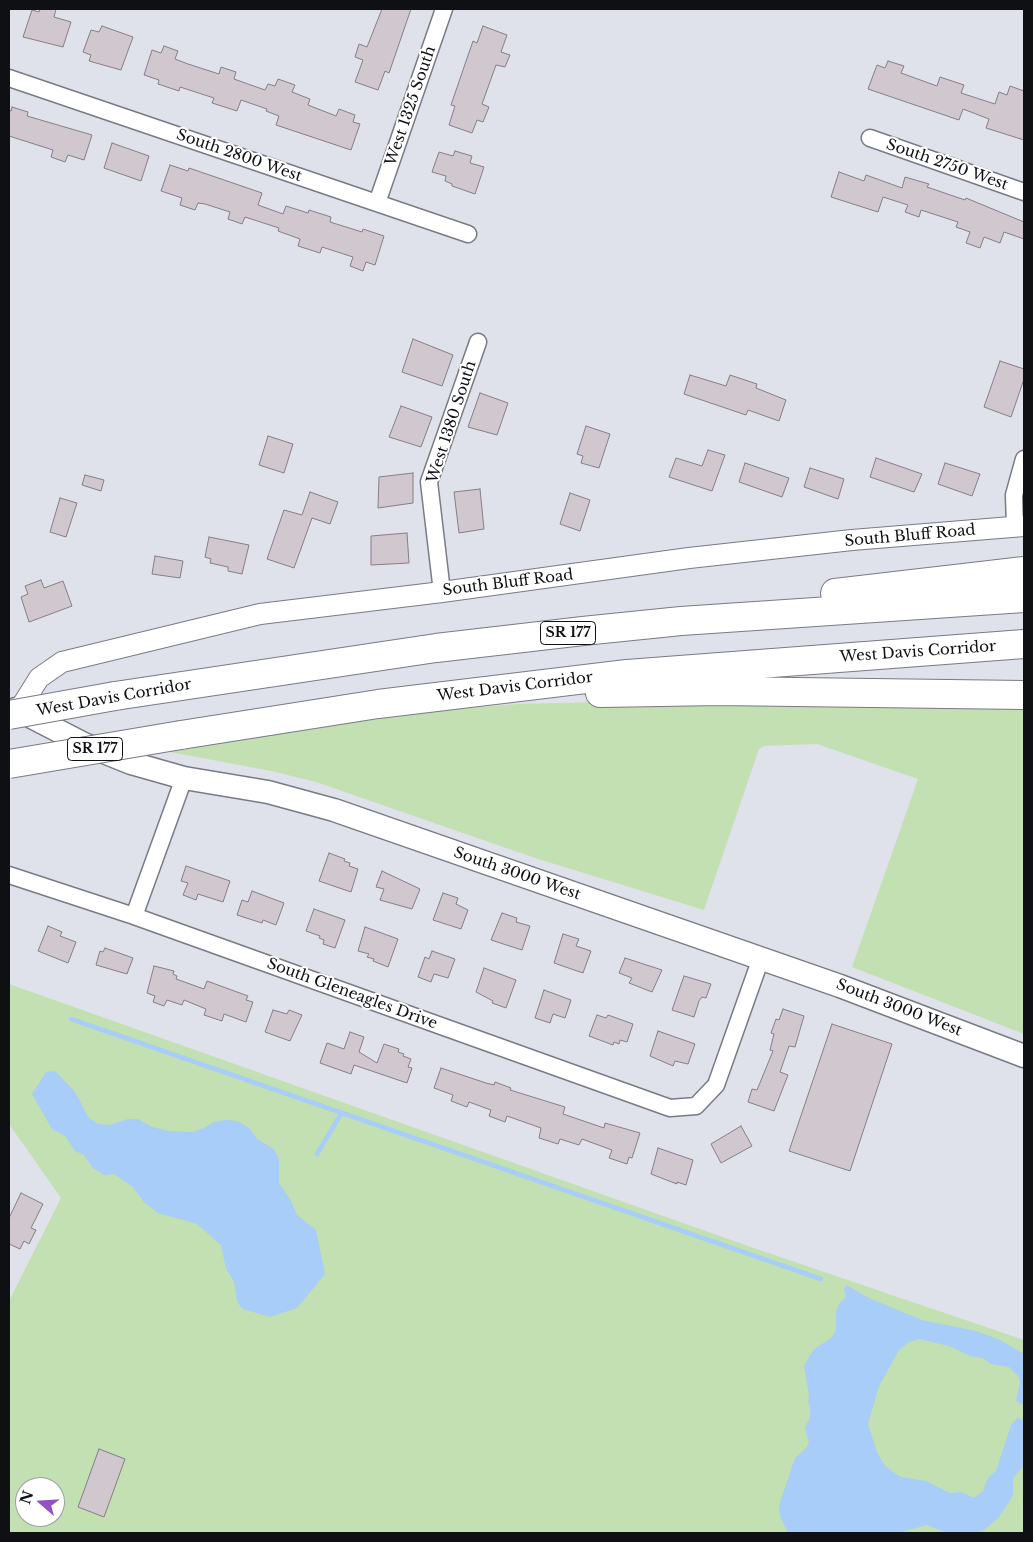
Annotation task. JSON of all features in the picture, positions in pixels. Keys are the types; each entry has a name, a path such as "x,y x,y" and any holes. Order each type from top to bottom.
{"highway":[{"path":"476,644 536,629 1024,570"},
{"name":"West Davis Corridor","path":"12,710 436,648 682,621 1024,598"},
{"name":"West Davis Corridor","path":"9,764 264,720 471,692 627,674 1024,644"},
{"path":"471,692 540,695 720,691 1024,694"}],"main road":[{"name":"South 3000 West","path":"12,710 107,754 184,778 268,792 334,810 761,958 911,1012 1024,1056"}],"street":[{"name":"West 1325 South","path":"377,203 444,9"},
{"name":"South 2800 West","path":"9,78 468,234"},
{"name":"South 2750 West","path":"870,138 1024,192"},
{"name":"West 1380 South","path":"442,592 429,482 478,342"},
{"path":"1020,527 1014,495 1024,459"},
{"name":"South Bluff Road","path":"12,710 46,672 72,659 260,614 442,592 698,557 852,540 1020,527"},
{"path":"134,916 184,778"},
{"name":"South Gleneagles Drive","path":"9,875 134,916 670,1108 696,1106 716,1085 761,958"}],"green space":[{"path":"599,702 1024,704 1024,1034 852,967 918,779 817,744 764,746 759,749 704,910 535,858 316,782 271,771 165,751 439,710 519,704"},
{"path":"9,984 748,1246 1024,1340 1024,1533 9,1533 9,1301 61,1198 9,1124"}],"water":[{"path":"55,1071 76,1093 88,1117 98,1124 109,1125 128,1119 138,1119 152,1127 169,1131 192,1132 214,1122 225,1120 238,1121 249,1128 257,1139 274,1149 279,1159 279,1183 290,1199 297,1215 316,1230 325,1274 297,1308 270,1317 243,1309 237,1302 234,1281 226,1269 221,1245 197,1224 158,1213 144,1202 133,1187 114,1174 104,1175 93,1168 84,1155 75,1151 65,1136 52,1129 32,1094 46,1072"},
{"path":"846,1285 871,1299 922,1320 976,1331 1000,1340 1024,1354 1024,1405 1016,1401 1020,1382 1018,1376 1009,1367 991,1364 983,1358 970,1356 949,1346 919,1339 909,1342 899,1350 879,1386 868,1424 877,1452 885,1466 893,1472 901,1477 926,1481 950,1493 961,1492 974,1498 983,1491 988,1478 996,1471 1011,1425 1017,1418 1024,1419 1024,1465 1013,1478 1013,1494 1009,1502 998,1518 984,1530 976,1533 947,1533 927,1525 898,1533 788,1533 780,1516 779,1505 795,1458 809,1443 805,1428 810,1417 810,1406 804,1366 814,1349 830,1339 836,1331 836,1312 839,1304 846,1297 844,1289"}],"building":[{"path":"40,9 56,9 54,17 71,22 63,47 23,37 32,10 39,12"},
{"path":"382,9 411,9 389,73 385,71 378,90 355,82 363,60 355,57 359,44 367,47"},
{"path":"102,26 133,37 121,70 89,61 91,55 83,52 91,30 99,32"},
{"path":"483,26 507,35 501,52 510,55 505,67 496,65 482,104 489,107 483,122 477,120 472,133 449,125 455,106 451,105 473,41 477,43"},
{"path":"164,46 178,51 175,59 188,64 219,74 221,67 236,72 234,79 265,90 268,84 275,86 278,79 295,85 292,92 310,99 308,105 336,116 339,109 355,115 353,122 360,124 351,150 276,125 279,116 266,111 267,109 241,100 237,111 212,103 214,98 180,87 179,91 158,84 159,80 144,75 152,50 161,53"},
{"path":"888,61 904,66 901,73 937,86 940,77 964,85 961,93 995,104 999,92 1007,95 1010,86 1024,91 1024,140 986,128 989,119 963,109 959,120 868,89 877,65 885,68"},
{"path":"12,107 28,112 27,116 92,135 84,160 68,155 65,162 51,157 53,150 9,136 9,111 11,111"},
{"path":"112,143 149,156 141,181 104,168"},
{"path":"455,151 472,156 470,163 484,167 475,194 452,186 452,184 445,181 446,176 432,172 439,152 453,156"},
{"path":"170,165 188,171 189,168 262,193 258,205 283,214 286,206 308,213 309,210 331,217 330,222 362,232 363,229 384,236 375,265 366,262 363,271 350,266 353,257 322,247 320,253 298,246 300,239 278,231 279,228 245,217 242,224 228,219 230,212 205,204 198,203 195,210 180,205 182,198 161,191"},
{"path":"839,172 864,181 866,175 902,188 905,177 929,184 927,187 965,200 966,198 1024,222 1024,239 1004,232 1000,243 984,237 980,248 966,243 970,232 956,227 958,222 921,210 919,217 905,212 908,205 883,197 878,212 831,197"},
{"path":"413,339 453,355 442,386 402,372"},
{"path":"1000,361 1024,369 1024,379 1011,417 984,407"},
{"path":"690,375 726,386 730,375 757,384 756,388 786,400 779,421 748,410 746,415 684,394"},
{"path":"480,393 508,403 497,435 468,427"},
{"path":"401,406 432,417 421,447 389,437"},
{"path":"586,426 610,434 599,468 581,463 583,456 577,454"},
{"path":"268,436 293,444 284,473 259,465"},
{"path":"708,450 725,455 712,491 669,477 676,458 702,466"},
{"path":"876,458 922,474 914,492 870,477"},
{"path":"745,463 789,478 782,497 739,482"},
{"path":"945,463 980,474 972,496 938,484"},
{"path":"810,468 844,479 838,499 804,487"},
{"path":"413,473 413,503 378,508 379,477"},
{"path":"85,475 104,480 101,491 82,485"},
{"path":"480,489 484,529 459,533 454,492"},
{"path":"310,492 338,502 330,524 312,518 294,568 267,559 284,510 302,515"},
{"path":"570,493 590,500 580,531 560,524"},
{"path":"60,498 77,503 66,537 50,532"},
{"path":"407,533 409,563 371,565 371,536"},
{"path":"209,537 249,545 242,574 228,571 228,567 210,563 211,559 205,557"},
{"path":"155,556 183,561 180,578 152,574"},
{"path":"41,580 44,588 63,581 72,606 29,622 21,597 28,594 25,586"},
{"path":"329,853 345,859 344,861 350,863 349,866 358,869 351,892 319,881"},
{"path":"186,866 230,881 223,902 198,894 196,900 183,895 188,883 181,881"},
{"path":"382,871 420,889 412,909 380,900 384,889 376,887"},
{"path":"252,891 284,903 276,925 263,920 262,923 237,915 242,900 248,902"},
{"path":"443,893 458,898 456,904 468,910 461,929 433,920"},
{"path":"314,909 345,920 335,948 323,944 324,940 319,938 320,936 306,931"},
{"path":"502,913 517,918 516,922 530,926 522,950 491,940"},
{"path":"48,926 62,932 60,936 76,942 68,963 38,951"},
{"path":"365,927 398,939 388,967 367,957 369,954 358,951"},
{"path":"563,934 579,939 576,946 591,951 583,973 554,963"},
{"path":"105,948 133,958 127,974 96,965 100,951 103,952"},
{"path":"432,951 455,959 448,978 434,974 431,982 418,977 425,957 429,959"},
{"path":"625,958 662,970 652,992 629,983 632,978 619,973"},
{"path":"154,966 174,971 173,974 177,976 176,979 204,989 207,981 248,996 246,1000 253,1002 246,1022 224,1014 222,1021 204,1015 206,1009 184,1000 182,1005 167,1000 164,1006 153,1002 155,996 147,993"},
{"path":"484,968 516,980 506,1008 492,1003 493,1001 476,992"},
{"path":"684,976 711,984 706,998 702,997 699,1001 694,1017 672,1010"},
{"path":"544,990 571,1000 565,1018 553,1014 550,1023 535,1018"},
{"path":"783,1009 804,1016 795,1047 789,1046 780,1072 788,1075 774,1111 748,1102 752,1089 757,1090 773,1051 770,1050 774,1034 771,1033 776,1019 779,1020"},
{"path":"273,1010 287,1014 289,1010 302,1015 290,1041 265,1032"},
{"path":"597,1015 606,1018 608,1015 633,1024 627,1042 620,1040 619,1044 614,1042 613,1045 589,1036"},
{"path":"832,1024 892,1044 850,1171 789,1151"},
{"path":"658,1031 695,1044 688,1064 675,1061 673,1066 650,1056"},
{"path":"350,1032 364,1037 359,1052 377,1063 384,1044 399,1049 398,1052 411,1059 408,1067 412,1068 407,1083 354,1065 351,1074 320,1063 327,1043 344,1049"},
{"path":"441,1068 486,1083 494,1085 495,1082 511,1088 510,1090 565,1107 563,1114 604,1128 605,1123 640,1133 632,1158 629,1157 627,1164 609,1158 612,1150 582,1139 579,1145 560,1139 558,1144 539,1138 541,1128 507,1116 505,1122 489,1116 491,1110 469,1102 467,1107 451,1101 453,1095 434,1088"},
{"path":"741,1126 752,1146 721,1163 711,1144"},
{"path":"658,1148 693,1160 686,1185 677,1182 677,1184 651,1174"},
{"path":"21,1193 43,1204 31,1228 36,1230 29,1244 24,1241 20,1249 9,1244 9,1218"},
{"path":"99,1449 125,1459 104,1517 78,1507"}],"waterway":[{"path":"71,1019 821,1279"},
{"path":"317,1154 341,1114"}]}
